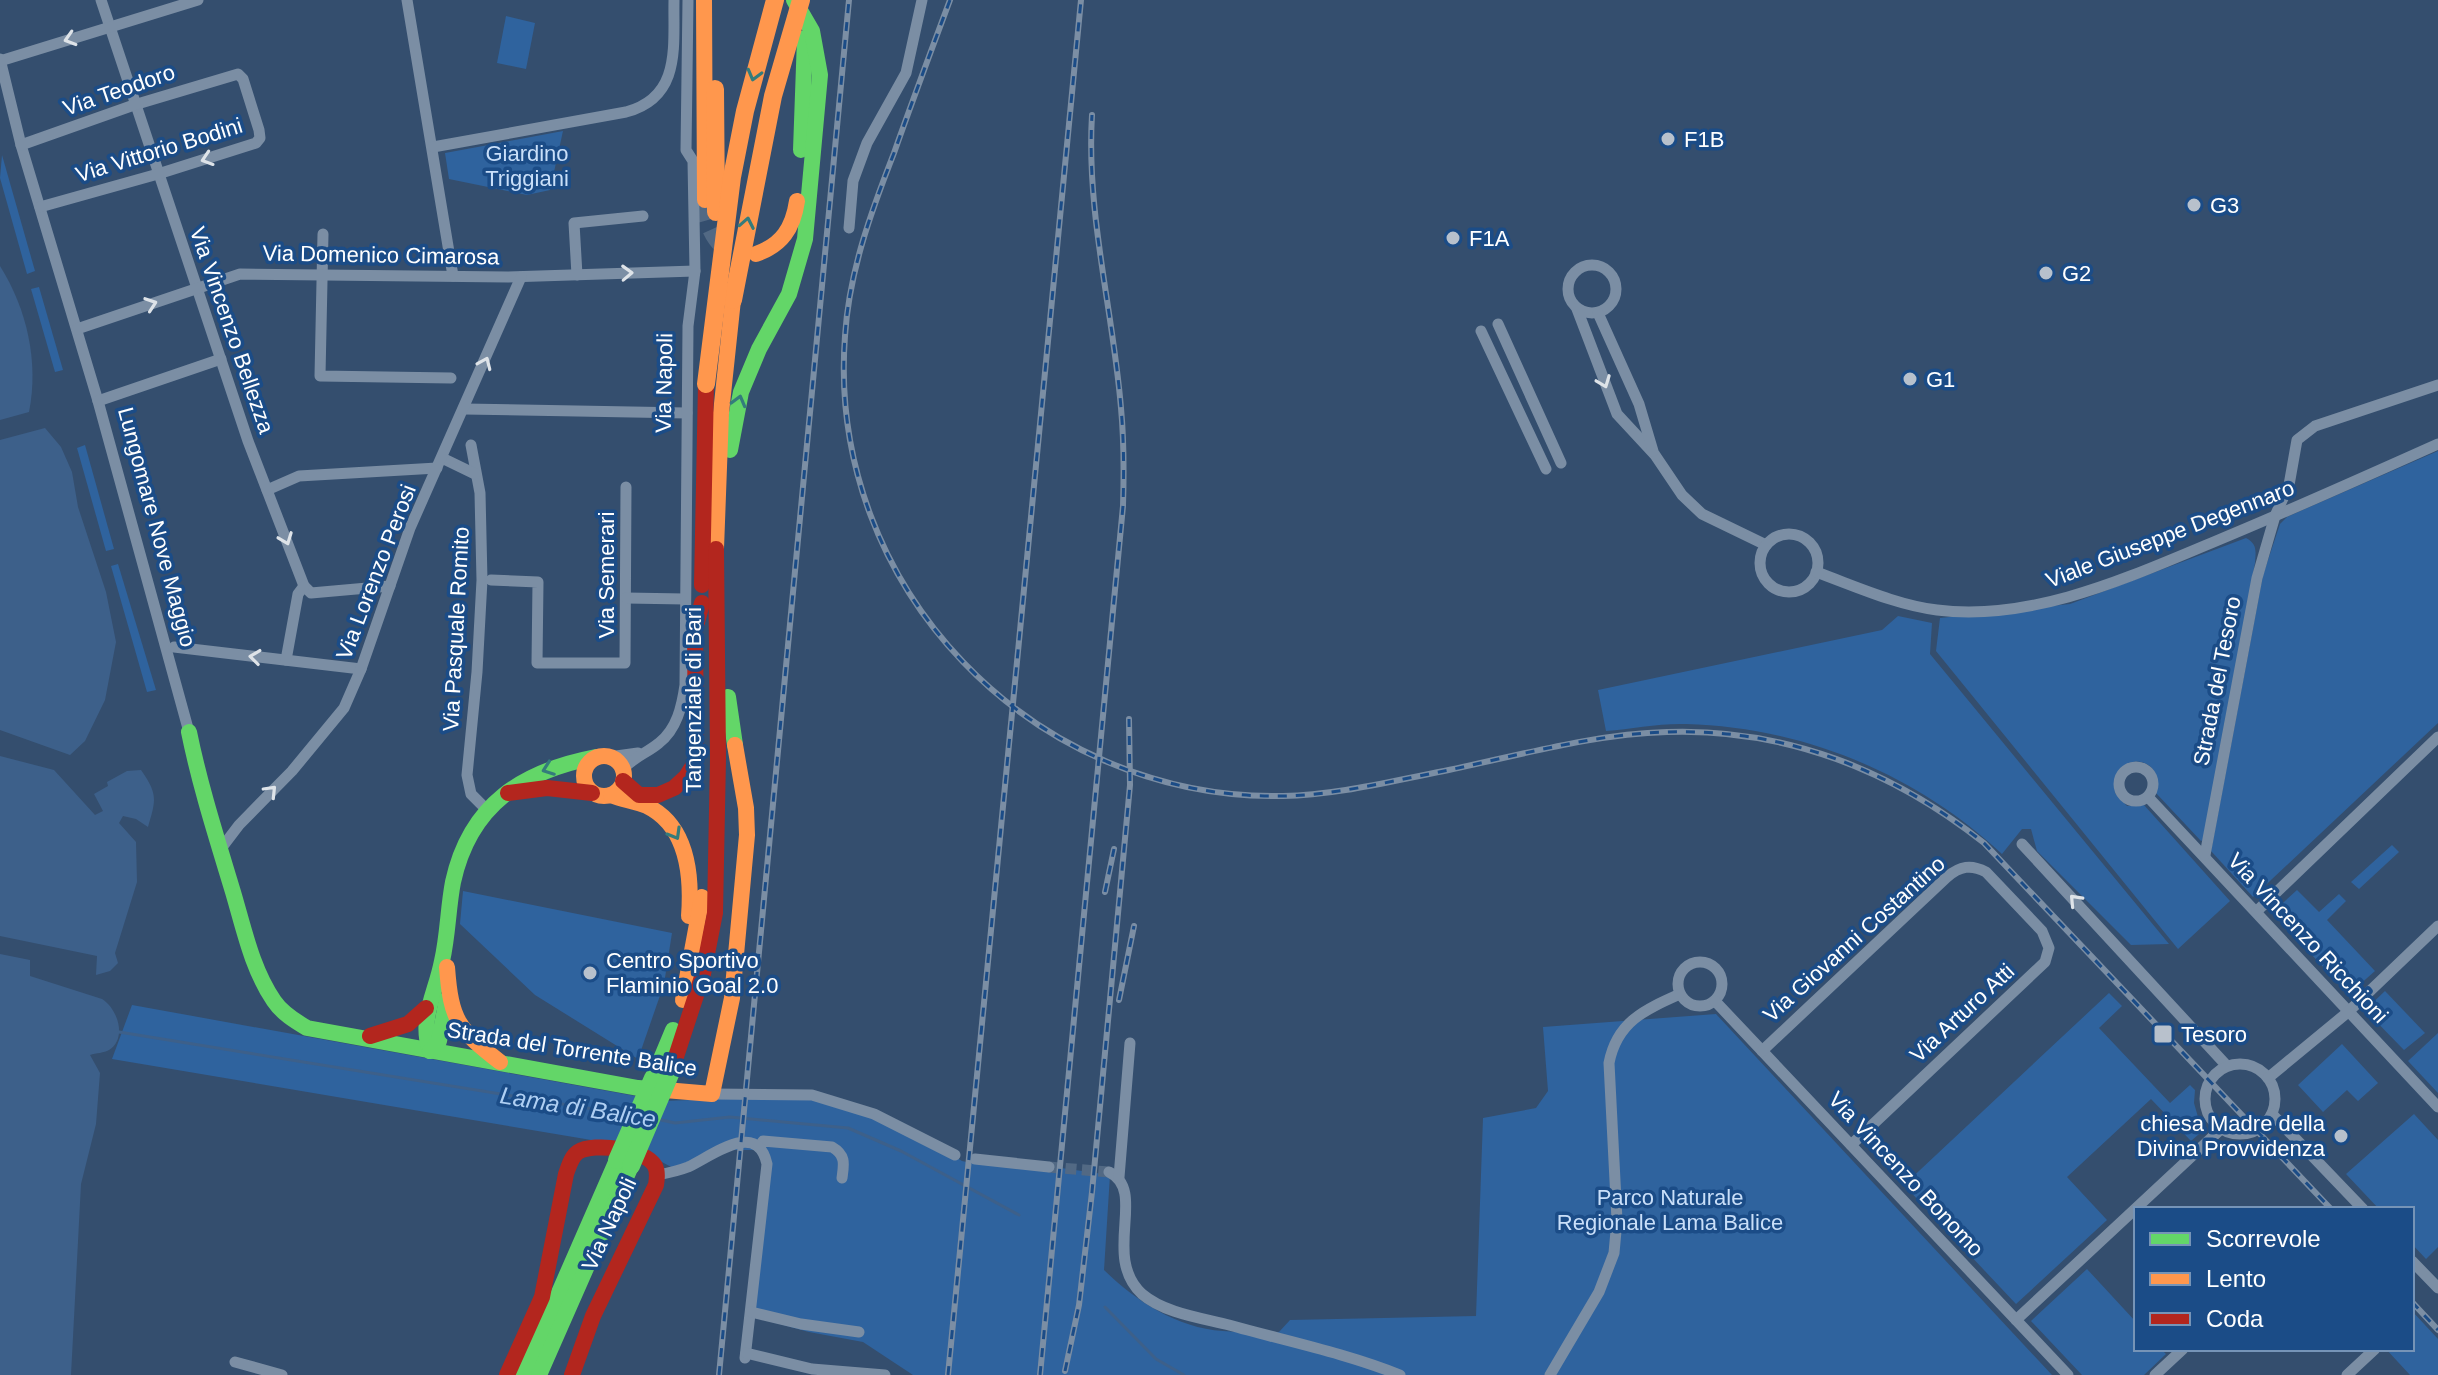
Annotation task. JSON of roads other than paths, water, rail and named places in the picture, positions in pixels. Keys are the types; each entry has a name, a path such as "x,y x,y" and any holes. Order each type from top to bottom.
{"main road":[{"path":"704,0 705,200"},
{"path":"706,384 717,194 714,0"},
{"name":"Tangenziale di Bari","path":"539,1375 624,1163 680,1012 700,916 705,847 694,601 706,384 737,149 775,0"},
{"path":"716,504 725,483 741,392 759,349 789,294 805,239 820,75 812,31 794,0"},
{"name":"Tangenziale di Bari","path":"523,1375 671,1072 710,946 717,884 716,504 721,413 733,300 773,96 801,0"},
{"path":"756,254 776,247 795,220 806,34 811,0"},
{"path":"712,1094 725,1048 731,1009 747,835 746,808 728,695 726,633 716,574"},
{"path":"592,793 583,777 587,765 612,772 639,795 662,794 682,783 696,761 694,601"},
{"name":"Lungomare Nove Maggio","path":"189,732 196,769 251,949 263,982 276,1005"},
{"path":"363,1038 401,1028 419,1018 429,1003 438,981 457,868 465,844 486,809 517,783 569,761 612,772 646,806 658,812 678,837 686,854 691,881 685,945 686,987"},
{"path":"506,793 547,788 605,797 612,772"},
{"path":"445,946 448,990 459,1028 501,1063"},
{"path":"429,1003 423,1037 430,1051 439,1041 448,990"},
{"name":"Strada del Torrente Balice","path":"276,1005 307,1028 638,1088 712,1094"},
{"name":"Via Napoli","path":"507,1375 542,1297 571,1159 579,1151 590,1148 631,1151 649,1158 656,1166 657,1175 649,1202 593,1316 572,1375"}],"street":[{"name":"Via Vincenzo Bellezza","path":"101,0 221,359 304,586"},
{"path":"0,60 109,28 183,2 198,0"},
{"path":"407,0 453,276"},
{"path":"433,147 626,112 649,103 668,81 674,0"},
{"name":"Via Napoli","path":"612,772 660,742 673,727 681,708 685,685 694,601 687,413 688,326 695,271 693,161 686,150 688,0"},
{"path":"849,228 853,181 867,143 906,73 922,0"},
{"name":"Lungomare Nove Maggio","path":"0,60 21,145 98,401 189,732"},
{"name":"Via Teodoro","path":"21,145 229,74"},
{"name":"Via Vittorio Bodini","path":"40,207 256,143 260,138 243,79 238,74 229,74"},
{"path":"577,275 574,223 643,216"},
{"path":"323,234 320,376 451,378"},
{"path":"1577,309 1583,313 1598,313 1612,303 1617,291 1609,272 1596,265 1578,269 1568,283 1569,298 1577,309 1617,414 1655,455 1682,495 1702,514 1766,545"},
{"name":"Via Domenico Cimarosa","path":"77,329 240,274 521,277 695,271"},
{"name":"Via Lorenzo Perosi","path":"220,850 344,708 361,669 410,528 521,277"},
{"path":"1598,313 1634,391 1655,455"},
{"path":"1498,324 1561,463"},
{"path":"1481,331 1546,469"},
{"path":"98,401 221,359"},
{"name":"Strada del Tesoro","path":"2205,855 2257,578 2275,516 2289,485 2297,440 2315,426 2438,385"},
{"path":"464,409 687,413"},
{"name":"Viale Giuseppe Degennaro","path":"1816,572 1908,605 1939,611 1995,612 2045,604 2169,561 2438,444"},
{"name":"Via Pasquale Romito","path":"471,445 480,493 482,580 467,775 471,794 486,809"},
{"path":"267,490 299,476 440,463 475,474"},
{"name":"Via Semerari","path":"491,580 538,582 537,663 625,663 626,487"},
{"path":"1787,534 1802,538 1814,549 1818,564 1816,572 1812,580 1798,591 1780,591 1772,587 1761,572 1760,562 1766,545 1787,534"},
{"path":"286,660 298,594 304,586 311,593 390,586"},
{"path":"626,598 694,601"},
{"path":"174,647 361,669"},
{"path":"2257,911 2438,737"},
{"path":"612,772 643,752"},
{"name":"Via Vincenzo Ricchioni","path":"2148,797 2438,1107"},
{"path":"2022,844 2227,1066"},
{"name":"Via Giovanni Costantino","path":"1762,1051 1955,870 1964,866 1986,872 2012,900"},
{"name":"Via Arturo Atti","path":"1851,1145 2045,962 2049,948 2047,940 2012,900"},
{"path":"2268,1078 2348,1012 2438,926"},
{"path":"1701,961 1716,967 1723,980 1720,995 1715,1001 1696,1006 1680,994 1681,971 1701,961"},
{"path":"1550,1375 1599,1292 1614,1253 1617,1220 1609,1063 1612,1044 1623,1027 1659,1003 1680,994"},
{"name":"Via Vincenzo Bonomo","path":"1715,1001 2068,1375"},
{"path":"1130,1043 1114,1174 1127,1191 1122,1255 1127,1271 1141,1293 1156,1303 1186,1314 1343,1356 1400,1375"},
{"path":"2250,1065 2268,1078 2275,1095 2272,1114 2267,1122 2249,1133 2239,1134 2221,1129 2212,1120 2205,1100 2211,1079 2227,1066 2250,1065"},
{"name":"Strada del Torrente Balice","path":"712,1094 812,1095 874,1114 955,1155"},
{"path":"2272,1114 2361,1207"},
{"path":"2137,1207 2221,1129"},
{"path":"759,1147 763,1141 832,1147 841,1152 844,1162 842,1178"},
{"path":"657,1175 689,1166 730,1144 751,1143 759,1147 765,1154 767,1164 746,1356 812,1369 885,1375"},
{"path":"975,1159 1049,1167"},
{"path":"2016,1320 2134,1210"},
{"path":"2414,1263 2438,1288"},
{"path":"751,1312 801,1324 859,1332"},
{"path":"2155,1375 2181,1351"},
{"path":"2347,1375 2373,1351"},
{"path":"235,1362 282,1375"}],"waterway":[{"name":"Lama di Balice","path":"119,1032 630,1115"},
{"name":"Lama di Balice","path":"661,1120 675,1123 730,1117 848,1128 901,1151 1019,1215"},
{"name":"Lama di Balice","path":"1105,1307 1156,1359 1184,1375"}],"tunnel":[{"path":"705,200 712,228 731,251"},
{"path":"1049,1167 1109,1172"}],"railway":[{"path":"719,1375 849,0"},
{"path":"950,0 869,220 851,289 845,336 848,428 870,514 909,593 963,662 1030,719 1106,762 1192,788 1283,796 1323,793 1583,741 1667,732 1753,737 1835,759 1912,794 1984,843 2329,1207"},
{"path":"948,1375 1081,0"},
{"path":"1040,1375 1123,506 1122,420 1096,225 1092,115"},
{"path":"1065,1371 1079,1305 1092,1192 1130,785 1129,719"},
{"path":"1105,892 1114,849"},
{"path":"1119,1000 1134,926"},
{"path":"2414,1304 2438,1330"}],"place":[{"name":"F1B","path":"1668,139"},
{"name":"G3","path":"2194,205"},
{"name":"F1A","path":"1453,238"},
{"name":"G2","path":"2046,273"},
{"name":"G1","path":"1910,379"},
{"name":"Centro Sportivo Flaminio Goal 2.0","path":"590,973"},
{"name":"Tesoro","path":"2163,1034"},
{"name":"chiesa Madre della Divina Provvidenza","path":"2341,1136"}],"park label":[{"name":"Giardino Triggiani","path":"527,166"},
{"name":"Parco Naturale Regionale Lama Balice","path":"1670,1210"}]}
